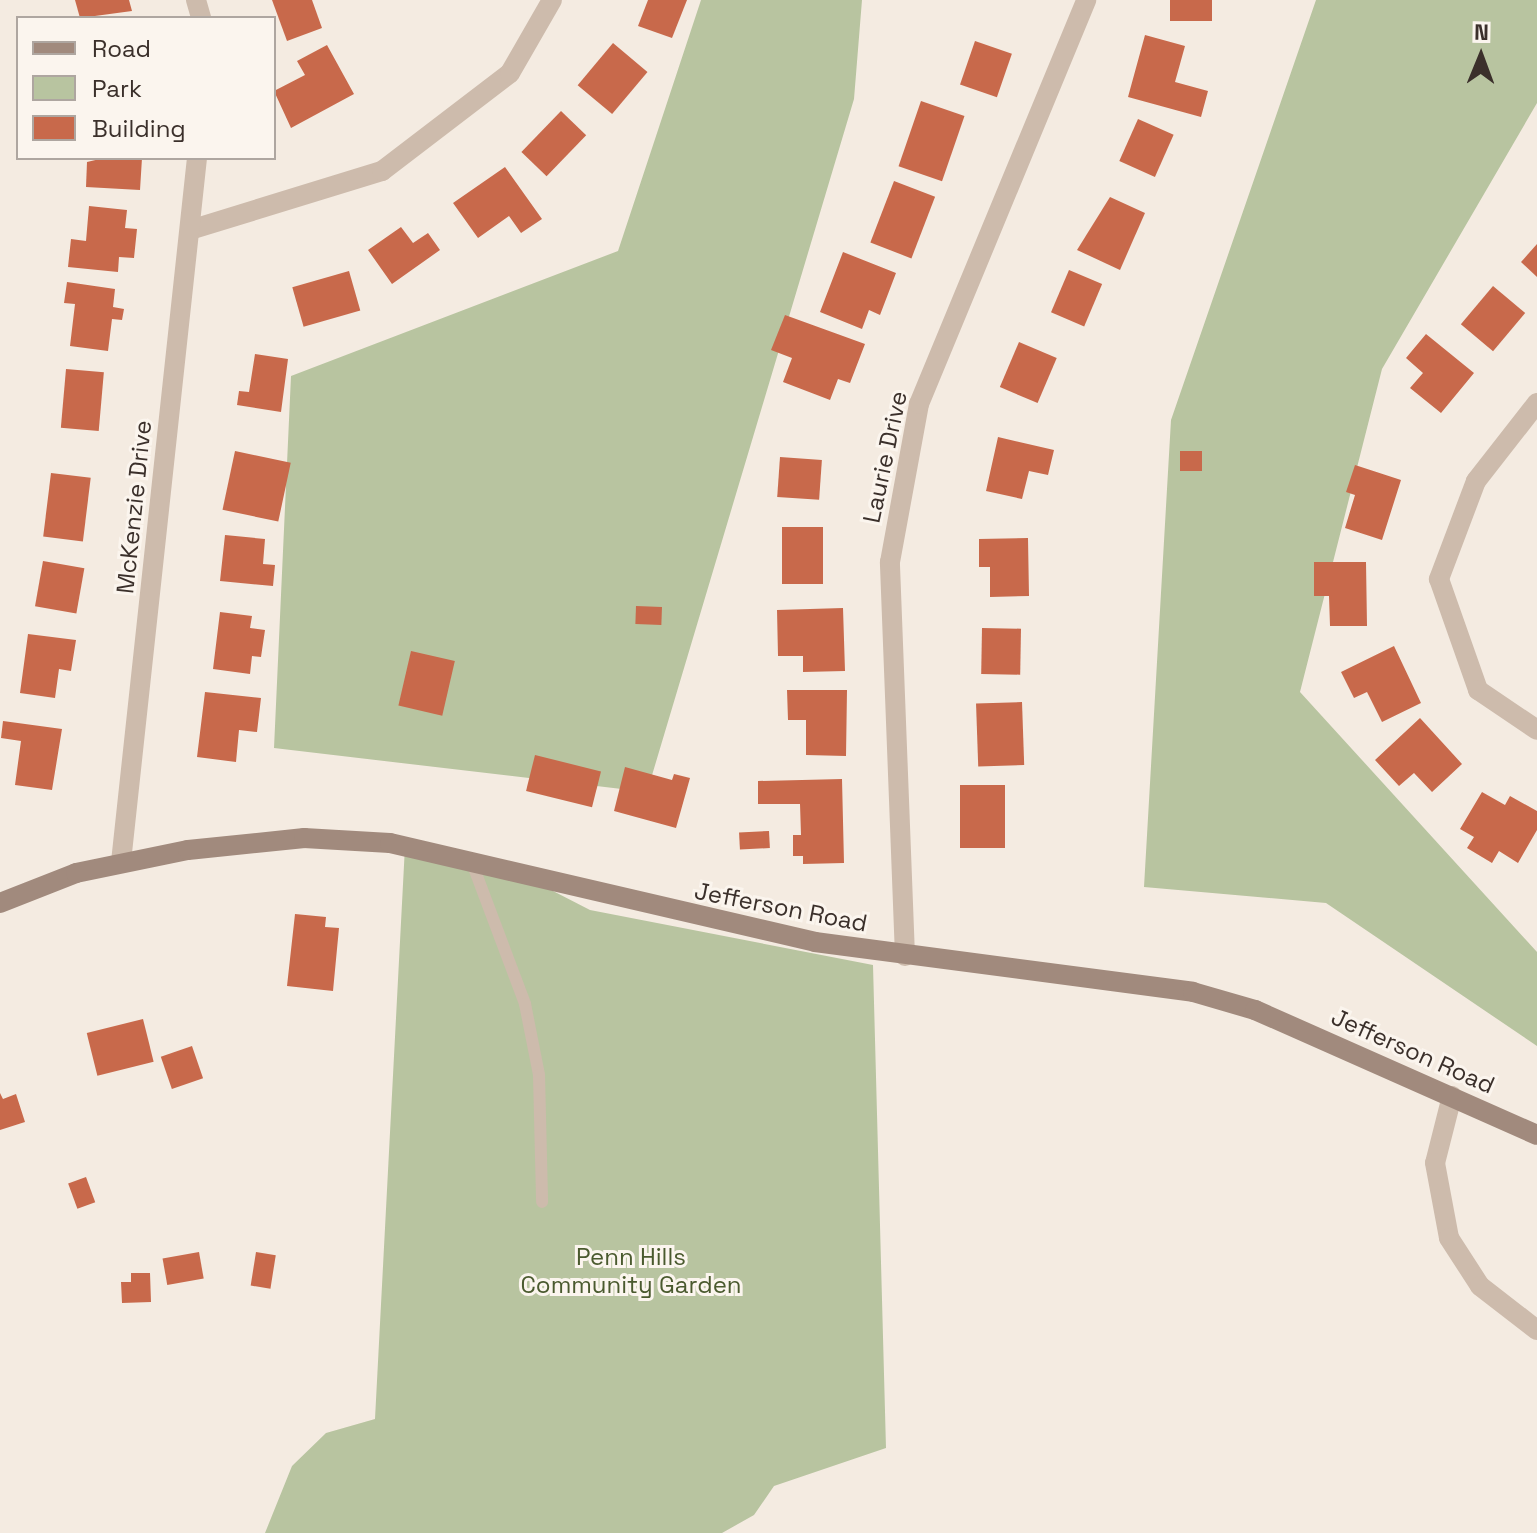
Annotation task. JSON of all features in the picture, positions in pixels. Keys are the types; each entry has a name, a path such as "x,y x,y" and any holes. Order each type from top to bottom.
{"street":[{"path":"190,230 382,171 510,73 552,0"},
{"name":"Laurie Drive","path":"905,956 890,562 919,404 1086,0"},
{"name":"McKenzie Drive","path":"121,862 197,160"},
{"path":"1537,403 1476,481 1439,579 1478,690 1537,730"},
{"name":"Jefferson Road","path":"0,903 121,862 304,838 390,843 471,860 665,911 905,956 1102,975 1193,992 1255,1010 1537,1135"},
{"path":"1452,1096 1435,1163 1449,1238 1480,1286 1537,1330"}],"lane":[{"path":"471,860 525,1004 539,1075 542,1202"}],"green space":[{"path":"701,0 862,0 854,99 647,792 274,748 291,376 618,251"},
{"path":"1316,0 1537,0 1537,103 1382,369 1300,692 1537,952 1537,1046 1326,903 1144,887 1171,420"},
{"name":"Penn Hills Community Garden","path":"405,846 518,873 590,910 873,965 886,1448 774,1486 754,1515 722,1533 265,1533 292,1466 326,1433 375,1419"}],"building":[{"path":"75,0 129,0 132,11 95,16 79,16"},
{"path":"272,0 312,0 322,28 287,41"},
{"path":"648,0 687,0 672,38 638,26"},
{"path":"1170,0 1212,0 1212,21 1170,21"},
{"path":"1145,35 1185,46 1175,82 1208,91 1201,117 1128,97"},
{"path":"975,41 1012,54 997,97 960,84"},
{"path":"613,43 647,72 612,114 578,85"},
{"path":"327,45 354,94 291,128 276,90 305,75 297,61"},
{"path":"921,101 964,116 942,181 899,166"},
{"path":"561,111 586,135 547,176 521,152"},
{"path":"1138,119 1174,135 1155,177 1119,161"},
{"path":"142,160 140,190 86,187 87,162"},
{"path":"505,167 542,219 521,233 509,216 478,238 453,203"},
{"path":"894,181 935,197 911,258 870,243"},
{"path":"1110,197 1145,213 1120,270 1077,250"},
{"path":"89,206 127,210 125,228 137,229 134,258 119,257 118,272 68,267 71,239 86,241"},
{"path":"401,227 413,243 428,233 440,250 392,284 368,250"},
{"path":"1537,244 1537,277 1521,262"},
{"path":"843,252 896,273 880,315 869,310 862,329 820,312"},
{"path":"1069,270 1102,284 1084,326 1051,312"},
{"path":"349,271 360,310 304,327 292,287"},
{"path":"67,282 115,289 113,307 124,309 122,320 112,319 108,351 70,346 75,304 64,303"},
{"path":"1493,286 1525,313 1493,351 1461,324"},
{"path":"785,315 865,344 850,383 838,379 830,400 783,382 792,358 771,350"},
{"path":"1426,334 1474,373 1441,413 1410,388 1423,373 1406,358"},
{"path":"1019,342 1057,358 1038,403 1000,387"},
{"path":"255,354 288,359 281,412 237,405 239,391 249,392"},
{"path":"66,369 104,372 99,431 61,428"},
{"path":"998,437 1054,450 1048,475 1029,471 1022,499 986,491"},
{"path":"235,451 291,463 278,522 223,510"},
{"path":"1180,451 1202,451 1202,471 1180,471"},
{"path":"780,457 822,460 819,500 777,497"},
{"path":"1355,465 1401,480 1382,540 1345,528 1355,495 1346,492"},
{"path":"51,473 91,478 83,541 43,537"},
{"path":"782,527 823,527 823,584 782,584"},
{"path":"225,535 265,539 263,564 275,565 273,586 220,581"},
{"path":"1028,538 1029,596 990,597 990,567 979,567 979,539"},
{"path":"43,561 84,568 76,614 35,606"},
{"path":"1314,562 1366,562 1367,626 1330,626 1329,596 1314,596"},
{"path":"636,606 662,607 661,625 635,624"},
{"path":"843,608 845,671 803,672 803,656 778,656 777,610"},
{"path":"220,612 252,616 250,628 265,630 261,657 252,656 250,674 213,669"},
{"path":"982,628 1021,629 1020,675 981,674"},
{"path":"28,634 76,640 71,671 59,669 55,698 20,693"},
{"path":"1394,646 1421,703 1382,722 1367,692 1354,698 1341,672"},
{"path":"411,651 455,661 442,716 398,706"},
{"path":"787,690 847,690 846,756 806,755 806,720 788,720"},
{"path":"205,692 261,698 257,732 239,730 236,762 197,757"},
{"path":"1022,702 1024,765 978,767 976,704"},
{"path":"1420,718 1462,764 1432,792 1414,773 1399,786 1375,760"},
{"path":"3,721 62,729 52,790 15,785 21,741 1,738"},
{"path":"535,755 601,771 592,807 526,791"},
{"path":"625,767 672,780 674,774 690,778 676,828 614,811"},
{"path":"842,779 844,863 803,864 803,856 793,856 793,835 801,835 800,804 758,804 758,781"},
{"path":"960,785 1005,785 1005,848 960,848"},
{"path":"1482,792 1505,805 1510,796 1537,811 1537,830 1518,863 1499,851 1492,863 1467,848 1474,837 1460,829"},
{"path":"769,831 770,848 740,850 739,833"},
{"path":"295,914 326,917 325,927 339,928 333,991 287,986"},
{"path":"143,1019 154,1062 97,1076 87,1033"},
{"path":"192,1046 203,1078 172,1089 161,1057"},
{"path":"0,1093 3,1099 16,1094 25,1122 0,1130"},
{"path":"86,1177 95,1202 77,1209 68,1183"},
{"path":"199,1252 204,1279 167,1285 163,1258"},
{"path":"256,1252 276,1255 270,1289 251,1286"},
{"path":"131,1273 150,1273 151,1302 122,1303 121,1282 131,1282"}]}
